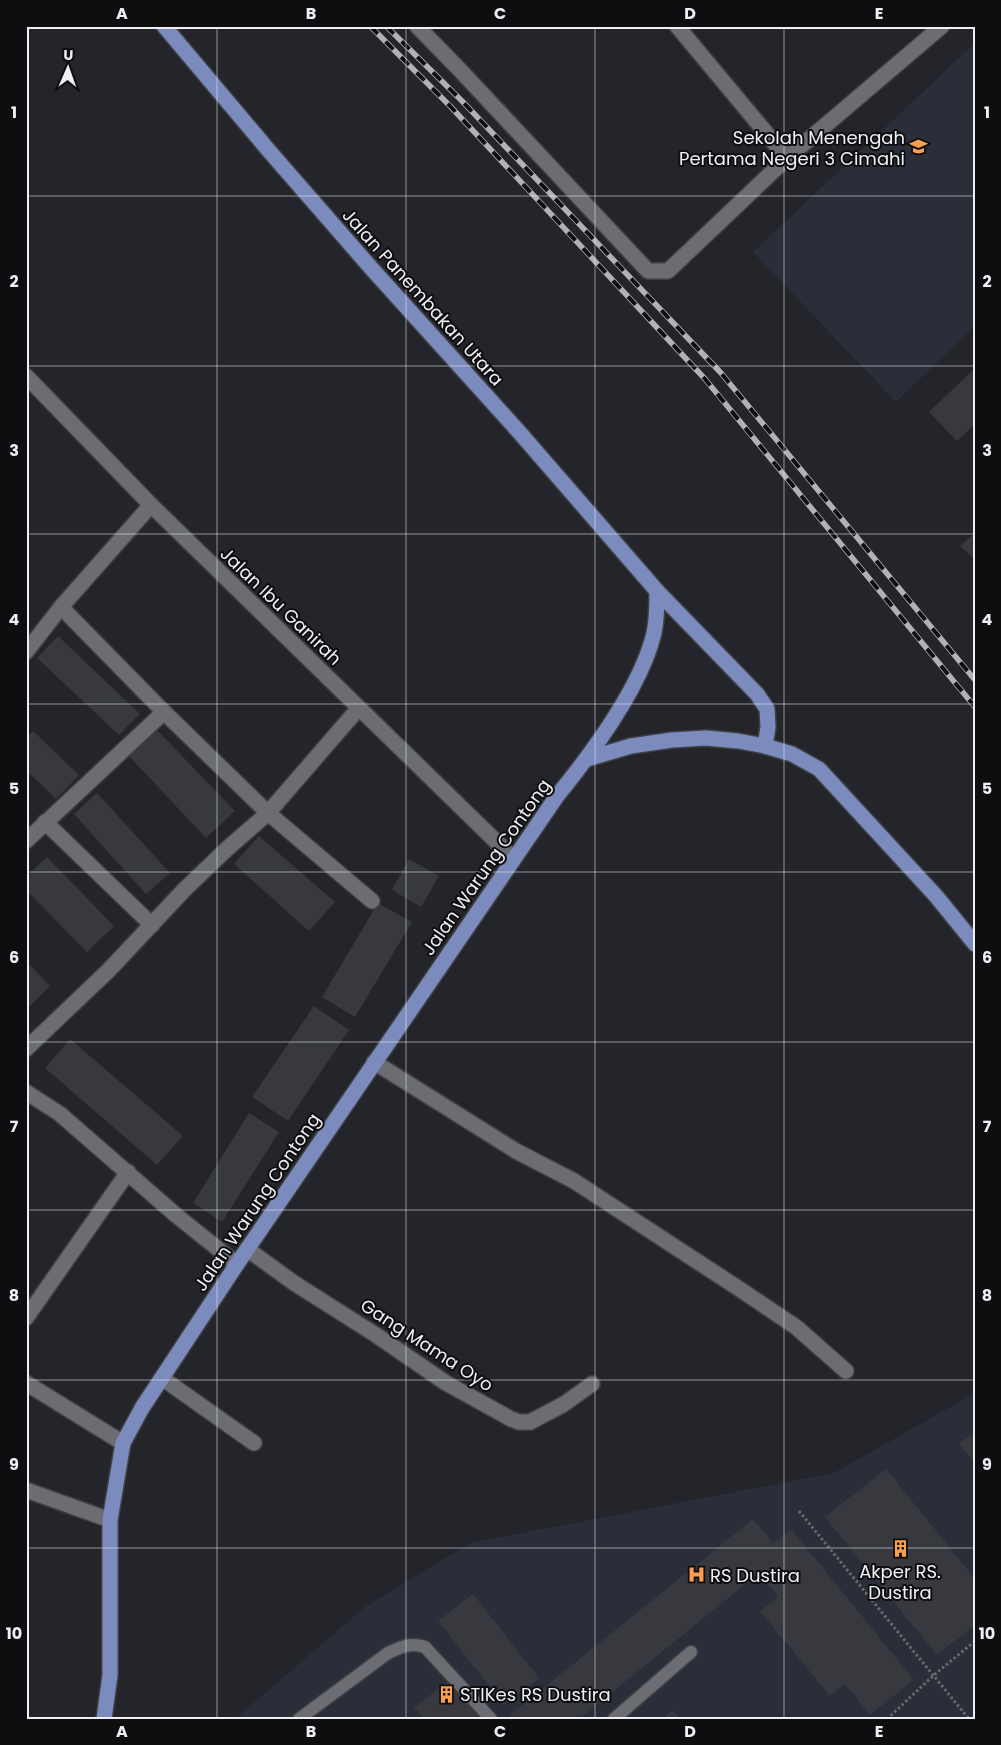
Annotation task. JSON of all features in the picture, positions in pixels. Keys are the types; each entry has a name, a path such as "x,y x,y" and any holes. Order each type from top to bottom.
{"main road":[{"name":"Jalan Panembakan Utara","path":"164,26 270,152 520,433 657,591 757,694 767,709 768,727 765,746"},
{"name":"Jalan Warung Contong","path":"104,1719 110,1675 110,1520 122,1443 142,1408 247,1249 556,796 587,759 609,725 638,675 654,633 657,591"},
{"path":"587,759 631,746 672,740 706,738 765,746 792,754 819,769 936,896 975,944"}],"street":[{"path":"417,26 459,68 648,271 668,271 787,158 942,26"},
{"path":"677,26 787,158"},
{"name":"Jalan Ibu Ganirah","path":"26,376 151,505 358,709 514,858"},
{"path":"26,652 61,607 151,505"},
{"path":"61,607 164,712 268,813 372,901"},
{"path":"27,1046 109,970 223,853 268,813 358,709"},
{"path":"26,841 164,712"},
{"path":"45,822 152,925"},
{"path":"374,1062 516,1151 574,1181 733,1284 796,1327 846,1371"},
{"path":"26,1092 60,1114 177,1216 237,1264"},
{"path":"26,1318 128,1172"},
{"name":"Gang Mama Oyo","path":"247,1249 294,1283 446,1383 511,1419 519,1422 530,1422 564,1404 592,1384"},
{"path":"162,1378 254,1442"},
{"path":"26,1383 122,1443"},
{"path":"26,1490 110,1520"}],"lane":[{"path":"300,1719 388,1653 403,1645 412,1644 425,1648 491,1719"},
{"path":"614,1719 690,1652"}],"path":[{"path":"799,1511 969,1719"},
{"path":"887,1719 934,1675 975,1641"}],"shaded area":[{"name":"Sekolah Menengah Pertama Negeri 3 Cimahi","path":"975,43 975,326 896,402 753,252"},
{"name":"RS Dustira","path":"975,1393 975,1719 235,1719 365,1607 470,1543 834,1473"}],"building":[{"path":"972,371 975,374 975,424 957,441 929,412"},
{"path":"975,533 975,560 960,546"},
{"path":"58,636 140,714 119,735 37,658"},
{"path":"157,730 235,811 206,838 129,756"},
{"path":"33,731 79,775 56,799 26,770 26,738"},
{"path":"97,793 170,873 146,894 74,814"},
{"path":"259,836 335,902 309,931 234,864"},
{"path":"47,857 114,926 87,952 26,890 26,877"},
{"path":"409,859 439,876 421,907 392,890"},
{"path":"378,903 412,922 355,1017 322,997"},
{"path":"26,961 50,986 26,1010"},
{"path":"314,1006 349,1030 288,1121 252,1097"},
{"path":"70,1039 183,1136 157,1165 45,1068"},
{"path":"249,1113 279,1132 222,1222 193,1203"},
{"path":"975,1431 975,1464 959,1444"},
{"name":"Akper RS. Dustira","path":"886,1469 975,1579 975,1625 937,1655 825,1517"},
{"path":"753,1519 773,1543 791,1529 914,1680 870,1715 845,1684 830,1696 760,1611 778,1597 759,1573 579,1719 513,1719 510,1715"},
{"path":"473,1594 539,1678 504,1705 438,1621"},
{"name":"STIKes RS Dustira","path":"449,1680 481,1719 424,1719 414,1708"},
{"path":"673,1710 680,1719 662,1719"}],"railway":[{"path":"370,26 450,106 705,379 975,707"},
{"path":"386,26 462,101 721,373 975,680"}],"place":[{"name":"Sekolah Menengah Pertama Negeri 3 Cimahi","path":"919,147"},
{"name":"Akper RS. Dustira","path":"900,1548"},
{"name":"RS Dustira","path":"696,1575"},
{"name":"STIKes RS Dustira","path":"446,1694"}]}
